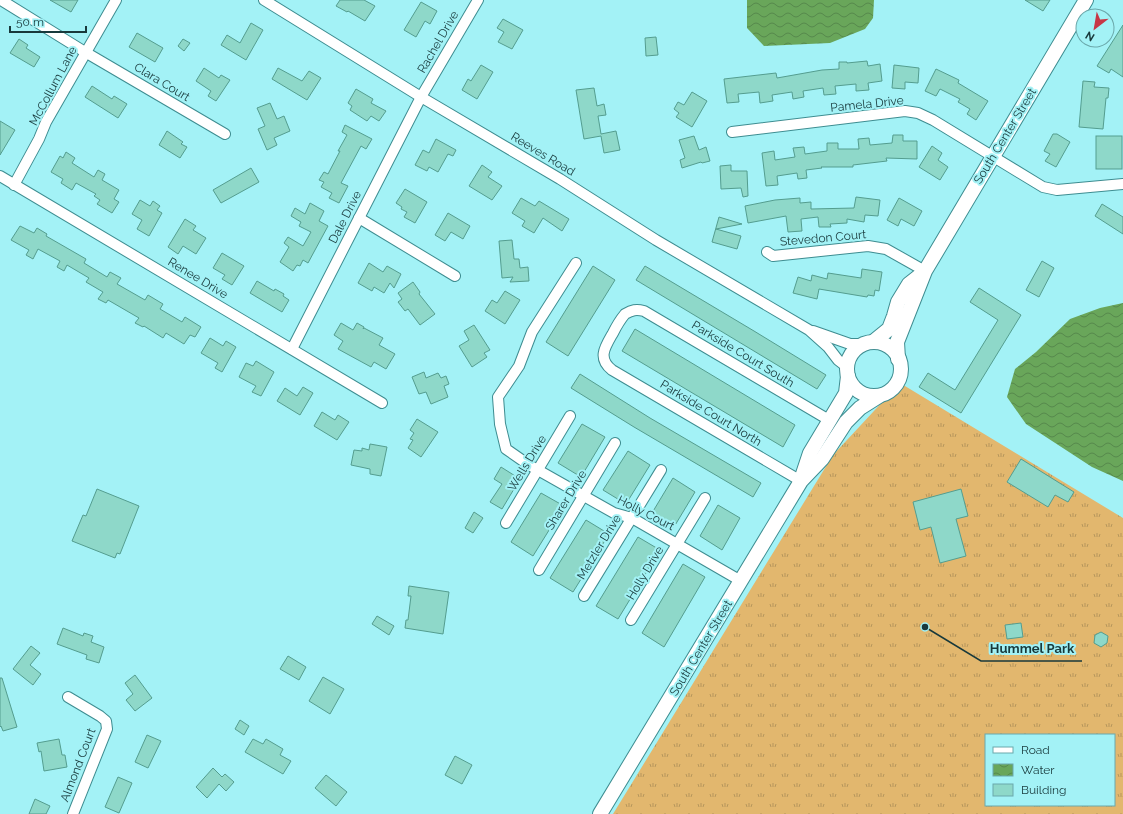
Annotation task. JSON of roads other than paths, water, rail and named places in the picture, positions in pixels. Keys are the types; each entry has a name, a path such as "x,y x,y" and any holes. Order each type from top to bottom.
{"main road":[{"name":"South Center Street","path":"898,359 897,342 924,271 1086,0"},
{"name":"South Center Street","path":"869,343 889,328 898,302 909,284 924,271"},
{"path":"869,343 881,343 894,352 898,359 900,374 898,382 887,393 879,396 863,394 856,390 851,384 847,372 848,360 858,347 869,343"},
{"name":"South Center Street","path":"801,481 810,453 846,393 847,372"},
{"name":"South Center Street","path":"600,814 801,481 822,458 846,422 860,408 879,396"}],"street":[{"name":"Clara Court","path":"1,0 85,52 225,134"},
{"name":"McCollum Lane","path":"14,185 39,139 46,122 116,0"},
{"name":"Reeves Road","path":"264,0 421,97 560,179 656,240 809,330 828,347 847,372"},
{"name":"Rachel Drive","path":"421,97 478,0"},
{"name":"Dale Drive","path":"292,349 421,97"},
{"name":"Pamela Drive","path":"732,132 906,112 918,113 926,116 993,157 999,159 1028,179 1043,187 1057,190 1123,184"},
{"name":"Renee Drive","path":"0,176 382,403"},
{"path":"359,218 455,276"},
{"name":"Stevedon Court","path":"766,252 773,256 868,246 886,249 924,271"},
{"name":"Holly Court","path":"576,263 532,332 519,366 498,397 500,424 506,449 614,512 632,518 742,581"},
{"name":"Parkside Court North","path":"644,311 630,311 622,318 604,348 604,361 608,367 801,481"},
{"name":"Parkside Court South","path":"644,311 829,420"},
{"name":"Reeves Road","path":"809,330 850,344 869,343"},
{"name":"Wells Drive","path":"506,523 570,416"},
{"name":"Sharer Drive","path":"539,570 615,443"},
{"name":"Metzler Drive","path":"584,596 661,470"},
{"name":"Holly Drive","path":"631,620 705,498"},
{"name":"Almond Court","path":"68,697 106,721 107,730 73,814"}],"water":[{"path":"747,0 874,0 873,18 865,29 830,43 764,46 747,28"},
{"path":"1123,303 1123,481 1092,467 1026,424 1007,397 1015,369 1036,352 1070,319 1100,308"}],"place":[{"name":"Hummel Park","path":"925,627"}]}
